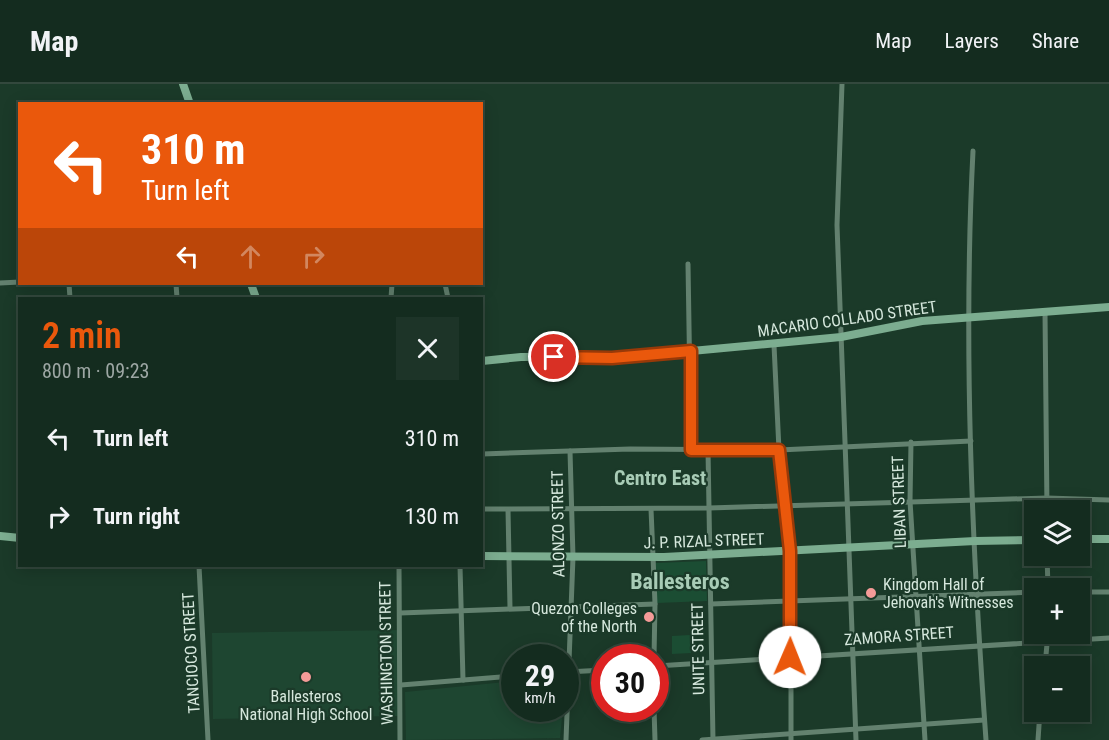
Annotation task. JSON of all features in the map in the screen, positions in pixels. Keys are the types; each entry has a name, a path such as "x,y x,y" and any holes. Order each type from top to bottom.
{"street":[{"path":"183,84 189,102"},
{"path":"842,84 837,225 856,740"},
{"path":"973,151 970,441 986,740"},
{"path":"688,264 691,450"},
{"path":"0,284 18,282"},
{"name":"MACARIO COLLADO STREET","path":"483,361 521,357 621,358 841,337 911,322 970,316 1109,308"},
{"path":"1045,312 1047,498"},
{"path":"774,345 779,450 790,551 791,737"},
{"path":"483,454 570,451 779,450 970,441"},
{"name":"LIBAN STREET","path":"911,442 910,501 925,740"},
{"name":"UNITE STREET","path":"708,450 713,740"},
{"name":"ALONZO STREET","path":"569,644 574,510 570,451"},
{"path":"483,509 709,508 846,502 1047,498 1109,500"},
{"path":"651,509 654,644"},
{"path":"508,510 510,608"},
{"path":"0,536 18,538"},
{"path":"1090,539 1109,539"},
{"name":"J. P. RIZAL STREET","path":"483,556 652,557 1024,540"},
{"name":"TANCIOCO STREET","path":"199,567 208,740"},
{"name":"WASHINGTON STREET","path":"399,567 400,740"},
{"path":"459,567 463,680"},
{"path":"711,604 1024,592"},
{"path":"1090,592 1109,592"},
{"path":"400,613 655,604"},
{"name":"ZAMORA STREET","path":"1090,639 1109,638"},
{"name":"ZAMORA STREET","path":"669,665 1024,641"},
{"path":"400,685 501,677"},
{"path":"702,740 791,737 856,729 984,720"},
{"name":"ALONZO STREET","path":"566,722 566,740"},
{"path":"654,722 655,740"},
{"path":"1038,740 1039,722"}],"shaded area":[{"path":"706,561 707,601 657,603 655,563"},
{"name":"Ballesteros National High School","path":"399,630 398,716 213,719 212,633"},
{"path":"690,635 691,653 672,654 672,636"},
{"path":"501,682 501,722 562,722 560,738 406,740 405,692"}],"place":[{"name":"Kingdom Hall of Jehovah's Witnesses","path":"871,593"},
{"name":"Quezon Colleges of the North","path":"649,617"},
{"name":"Ballesteros National High School","path":"306,677"}],"district":[{"name":"Centro East","path":"660,478"},
{"name":"Ballesteros","path":"680,581"}],"route":[{"path":"554,357 612,358 691,351 691,450 779,450 790,551 790,657"}]}
